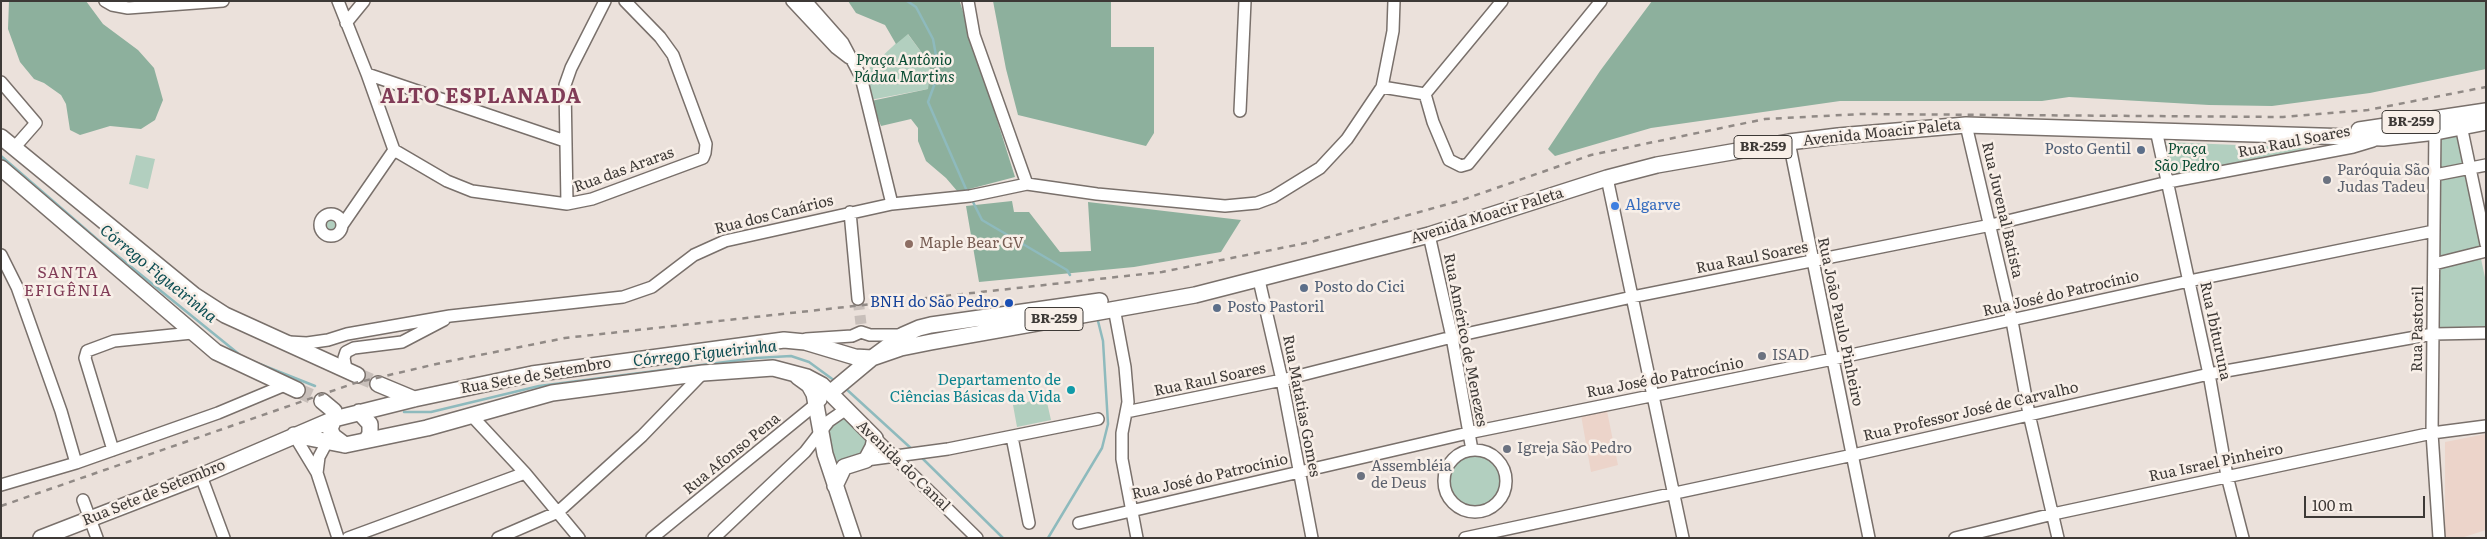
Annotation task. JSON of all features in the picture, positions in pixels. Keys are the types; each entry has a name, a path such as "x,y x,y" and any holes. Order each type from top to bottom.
{"main road":[{"name":"Avenida Moacir Paleta","path":"2460,122 2486,111"},
{"name":"Avenida Moacir Paleta","path":"832,392 903,335 931,324 986,325 1196,295 1429,235 1607,178 1658,166 1789,142 1966,124 2383,138 2460,122 2486,122"},
{"name":"Avenida Moacir Paleta","path":"2336,135 2393,124 2436,126"},
{"path":"1,137 194,295 225,315 352,372"},
{"path":"1,162 14,148"},
{"path":"1,168 192,333 226,358 291,387"},
{"name":"Avenida Moacir Paleta","path":"872,358 901,348 986,325 1194,289 1208,291"},
{"name":"Rua Sete de Setembro","path":"294,435 345,444 427,428 471,415 549,383 784,340 805,342 855,357 872,358"},
{"name":"Rua Sete de Setembro","path":"40,538 201,476 334,419 414,399 549,383 764,368 791,372 815,380 832,392"},
{"path":"791,372 809,385 816,404 825,454 853,538"},
{"path":"378,384 414,399"},
{"name":"Avenida do Canal","path":"832,392 845,410 874,438"},
{"path":"322,402 332,408 334,419 330,429 333,436 345,444"},
{"path":"359,412 370,424 370,434 367,439"},
{"path":"835,486 844,467 866,460 873,446 874,438"}],"street":[{"path":"105,1 112,5 128,8 223,1"},
{"path":"338,1 394,150 343,224"},
{"path":"346,23 364,1"},
{"path":"566,204 564,95 568,76 605,1"},
{"name":"Rua das Araras","path":"394,150 447,182 466,189 566,204 592,200 703,158 706,144 673,55 660,37 625,1"},
{"path":"792,1 836,48 850,59"},
{"path":"806,1 843,43 865,89 892,204"},
{"path":"968,1 974,35 1027,184 1096,194 1225,206 1257,203 1273,197 1320,168 1347,139 1382,87 1393,31 1394,1"},
{"path":"1240,111 1245,1"},
{"path":"1425,94 1502,1"},
{"path":"1425,94 1433,122 1449,160 1461,166 1474,159 1598,5 1584,1"},
{"path":"367,74 565,141"},
{"path":"1,82 36,123 14,148"},
{"path":"1382,87 1425,94"},
{"path":"2460,122 2486,244"},
{"name":"Rua Juvenal Batista","path":"1966,124 2012,321 2029,414 2058,538"},
{"name":"Rua Pastoril","path":"2436,126 2432,433 2438,538"},
{"name":"Rua Ibituruna","path":"2156,130 2209,374 2227,476 2243,538"},
{"name":"Rua Raul Soares","path":"1126,412 1282,380 1452,337 1632,297 1990,225 2168,182 2352,147 2383,138"},
{"name":"Rua João Paulo Pinheiro","path":"1789,142 1870,538"},
{"path":"2435,175 2486,165"},
{"path":"1607,178 1683,538"},
{"name":"Rua dos Canários","path":"282,341 314,342 347,334 450,316 623,297 640,293 709,247 850,212 892,204 970,196 1027,184"},
{"path":"850,212 858,299"},
{"name":"Rua José do Patrocínio","path":"1079,524 1468,433 1833,359 2189,281 2434,231"},
{"name":"Rua Américo de Menezes","path":"1429,235 1452,337 1472,450"},
{"path":"2434,264 2486,251"},
{"path":"1,256 13,276 61,411 76,463"},
{"name":"Rua Matatias Gomes","path":"1258,280 1282,380 1312,538"},
{"path":"1114,308 1125,367 1126,412 1122,433 1122,459 1138,538"},
{"path":"352,372 344,358 346,352 361,347 402,342 450,316"},
{"path":"784,340 843,337 861,328 879,336 903,335"},
{"path":"113,450 85,358 89,349 114,341 192,333"},
{"name":"Rua Professor José de Carvalho","path":"1465,538 1492,535 2209,374 2433,334 2486,333"},
{"path":"498,538 558,512 642,436 703,373"},
{"path":"1,485 76,463 291,387"},
{"name":"Rua Afonso Pena","path":"652,538 832,392"},
{"path":"714,538 805,452 829,421 845,410"},
{"path":"471,415 525,473 579,538"},
{"path":"866,460 934,452 1098,419"},
{"name":"Rua Israel Pinheiro","path":"1955,538 2053,514 2227,476 2432,433 2486,426"},
{"path":"294,435 317,473 338,538"},
{"path":"1012,437 1029,523"},
{"name":"Avenida do Canal","path":"874,438 977,538"},
{"path":"317,473 319,457 327,442"},
{"path":"1472,450 1492,455 1499,461 1506,475 1505,490 1501,499 1485,510 1464,510 1449,497 1445,487 1444,477 1450,463 1462,453 1472,450"},
{"path":"805,452 817,451 825,454 844,467"},
{"path":"348,538 525,473"},
{"path":"201,476 224,538"},
{"path":"83,500 97,538"},
{"path":"1485,510 1492,535"}],"shaded area":[{"path":"1607,411 1618,465 1591,472 1581,415"},
{"path":"2486,434 2486,530 2461,538 2445,538 2445,442"}],"green space":[{"path":"9,1 86,1 103,24 138,50 154,68 163,100 155,120 141,129 110,126 80,135 70,130 66,104 61,95 44,83 34,79 20,62 8,29"},
{"path":"848,1 960,2 1015,177 958,192 946,178 926,161 918,141 918,128 911,119 881,126 871,101 928,89 930,64 908,34 896,44 885,25 856,13"},
{"path":"993,1 1111,1 1111,47 1154,47 1154,133 1146,146 1018,115 1006,69"},
{"path":"1652,1 2486,1 2486,69 2370,93 2272,106 2209,105 2069,97 2042,101 1840,101 1651,128 1555,156 1548,149 1600,71"},
{"name":"Praça Antônio Pádua Martins","path":"907,33 930,64 928,89 870,100 862,75"},
{"path":"2460,128 2469,168 2435,173 2436,132"},
{"name":"Praça São Pedro","path":"2165,142 2309,148 2174,177"},
{"path":"136,155 155,159 148,189 129,184"},
{"path":"2470,171 2482,250 2437,261 2435,176"},
{"path":"1012,201 1014,212 1029,212 1060,252 1091,251 1088,202 1241,220 1221,252 1134,267 979,282 966,206"},
{"path":"331,215 338,218 341,225 338,232 331,235 324,232 321,225 324,218"},
{"path":"2481,259 2486,282 2486,326 2437,330 2438,269"},
{"path":"1046,398 1051,420 1017,427 1013,405"},
{"path":"844,412 874,445 844,466 829,455 824,428"},
{"path":"1470,455 1480,455 1489,459 1497,467 1501,481 1497,495 1489,503 1480,507 1470,507 1461,503 1453,495 1449,486 1449,476 1453,467 1461,459"}],"waterway":[{"path":"907,1 916,7 933,39 939,72 928,102 966,189"},
{"name":"Córrego Figueirinha","path":"1,156 98,240 240,355"},
{"path":"973,202 982,220 1067,270 1070,275"},
{"path":"1048,538 1102,448 1108,424 1103,341 1098,321"},
{"name":"Córrego Figueirinha","path":"404,412 431,412 539,386 756,358 791,356 809,362 835,381"},
{"name":"Córrego Figueirinha","path":"252,361 315,386"},
{"name":"Córrego Figueirinha","path":"844,387 914,451"},
{"name":"Córrego Figueirinha","path":"920,456 1003,538"}],"tunnel":[{"path":"858,299 861,324"},
{"path":"357,375 378,384"},
{"path":"297,390 322,401"}],"railway":[{"path":"1,506 355,383 445,362 565,338 1162,272 1311,242 1459,201 1591,155 1765,119 1862,114 2283,117 2368,110 2486,87"}],"place":[{"name":"Posto Gentil","path":"2141,150"},
{"name":"Paróquia São Judas Tadeu","path":"2327,180"},
{"name":"Algarve","path":"1615,206"},
{"name":"Maple Bear GV","path":"909,244"},
{"name":"Posto do Cici","path":"1304,288"},
{"name":"BNH do São Pedro","path":"1009,303"},
{"name":"Posto Pastoril","path":"1217,308"},
{"name":"ISAD","path":"1762,356"},
{"name":"Departamento de Ciências Básicas da Vida","path":"1071,390"},
{"name":"Igreja São Pedro","path":"1507,449"},
{"name":"Assembléia de Deus","path":"1361,476"}],"district":[{"name":"ALTO ESPLANADA","path":"481,97"},
{"name":"SANTA EFIGÊNIA","path":"68,282"}]}
